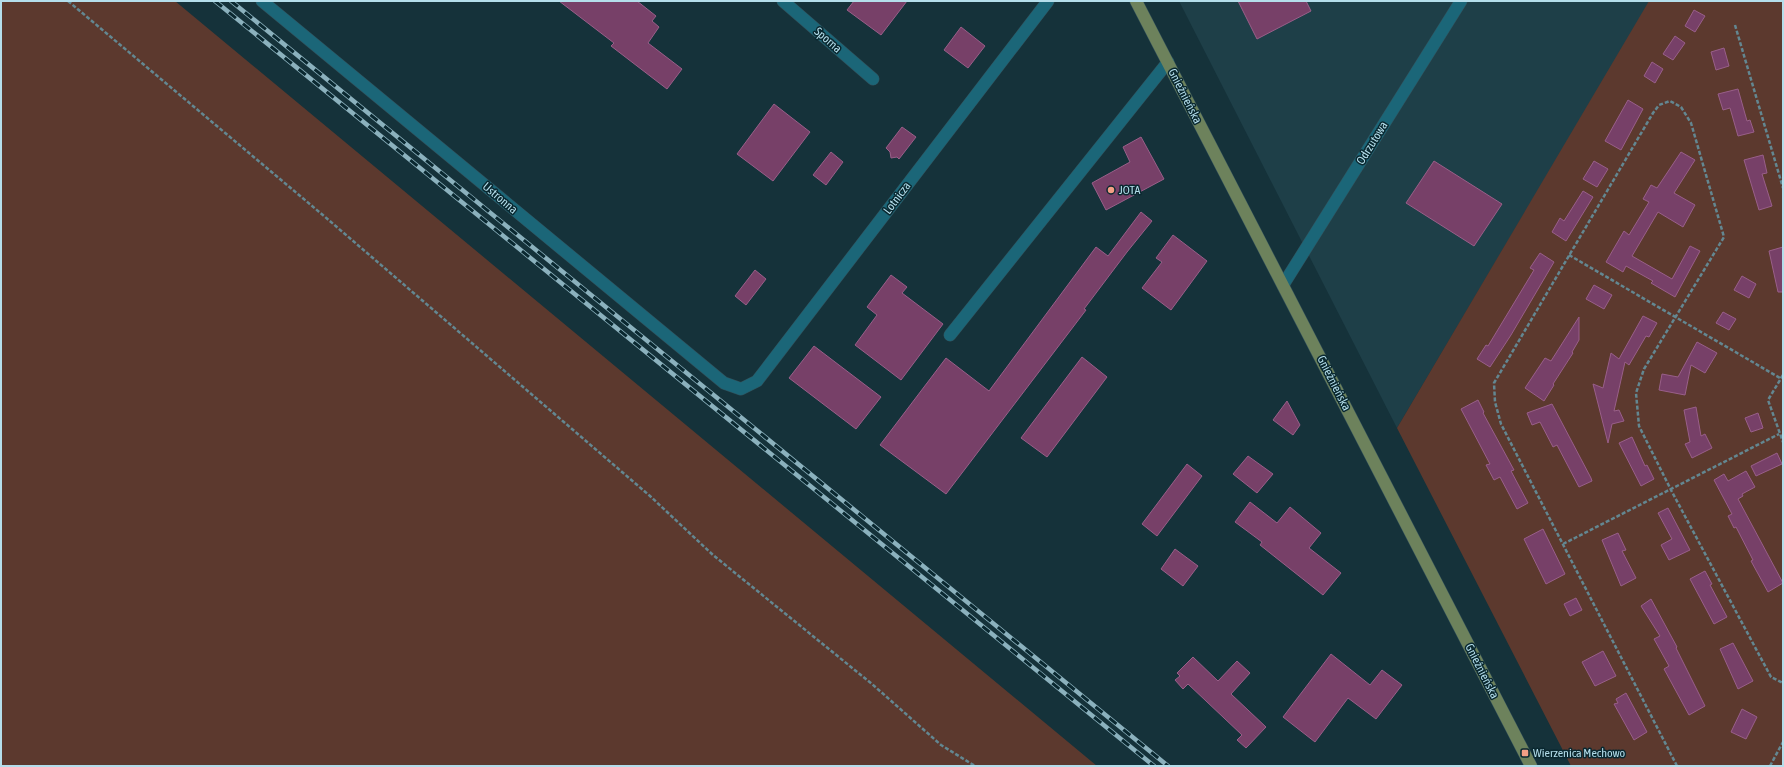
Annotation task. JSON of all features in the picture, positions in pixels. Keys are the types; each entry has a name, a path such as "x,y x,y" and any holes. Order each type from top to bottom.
{"main road":[{"name":"Gnieźnieńska","path":"1136,1 1531,766"}],"street":[{"name":"Ustronna","path":"262,1 724,383 741,389"},
{"name":"Sporna","path":"784,1 873,79"},
{"name":"Lotnicza","path":"741,389 757,381 1048,1"},
{"name":"Odrzutowa","path":"1283,285 1461,1"},
{"path":"950,335 1168,62"}],"path":[{"path":"68,1 330,221 644,490 713,555 872,684 941,745 975,766"},
{"path":"1734,25 1783,188"},
{"path":"1677,766 1501,424 1495,402 1494,383 1659,105 1670,101 1681,107 1692,123 1724,236 1644,369 1636,393 1639,426 1671,490 1771,676 1783,683"},
{"path":"1569,255 1780,378"},
{"path":"1783,375 1768,400 1783,442"},
{"path":"1563,544 1779,434"},
{"path":"1770,766 1783,742"}],"shaded area":[{"path":"1,1 175,1 1097,766 1,766"},
{"path":"1179,1 1650,1 1397,428"},
{"path":"1649,1 1783,1 1783,766 1571,766 1397,428"}],"building":[{"path":"559,1 637,1 656,16 652,21 659,27 648,43 682,69 667,89 611,46 614,43"},
{"path":"854,1 907,1 881,35 847,10"},
{"path":"1238,1 1306,1 1311,11 1257,39"},
{"path":"1694,10 1705,16 1695,32 1685,26"},
{"path":"961,27 985,46 968,68 944,50"},
{"path":"1675,36 1685,43 1673,60 1663,54"},
{"path":"1724,48 1729,66 1716,70 1711,52"},
{"path":"1652,62 1663,69 1655,83 1644,76"},
{"path":"1738,89 1747,121 1750,120 1754,132 1738,136 1730,108 1723,110 1718,94"},
{"path":"1628,100 1643,109 1621,150 1605,141"},
{"path":"774,104 810,132 773,181 737,154"},
{"path":"902,127 916,137 899,159 897,157 891,158 890,152 886,148"},
{"path":"1141,137 1164,179 1106,210 1092,183 1130,162 1123,147"},
{"path":"831,152 843,162 826,185 813,175"},
{"path":"1681,152 1695,160 1674,193 1695,205 1683,227 1658,212 1632,256 1672,279 1690,246 1700,251 1675,297 1651,283 1653,281 1626,266 1623,272 1606,262 1624,231 1629,235 1649,202 1643,199 1651,185 1657,188"},
{"path":"1763,155 1767,173 1762,174 1772,206 1759,210 1744,160"},
{"path":"1434,161 1502,204 1474,246 1406,203"},
{"path":"1594,161 1608,169 1597,187 1583,179"},
{"path":"1583,191 1593,197 1566,241 1552,232 1560,218 1564,221"},
{"path":"1141,212 1152,221 1127,252 1084,309 1086,310 946,494 880,445 946,358 989,391 1096,247 1108,256"},
{"path":"1173,235 1207,261 1171,310 1142,288 1162,262 1156,258"},
{"path":"1783,247 1783,292 1778,292 1769,251"},
{"path":"1540,253 1554,262 1511,335 1490,367 1477,359 1486,345 1488,346 1534,270 1530,268"},
{"path":"755,270 766,279 746,305 735,296"},
{"path":"891,275 907,287 902,293 943,324 901,380 855,345 877,315 867,307"},
{"path":"1742,276 1756,284 1749,298 1734,290"},
{"path":"1594,285 1612,295 1604,309 1586,299"},
{"path":"1723,312 1736,319 1729,330 1716,323"},
{"path":"1643,316 1657,323 1649,337 1646,336 1629,365 1625,362 1614,411 1619,410 1624,421 1612,424 1608,443 1593,384 1603,388 1611,353 1619,359"},
{"path":"1579,317 1579,340 1572,352 1573,353 1544,401 1525,388 1545,358 1551,361"},
{"path":"1697,342 1717,353 1705,373 1691,365 1685,395 1659,390 1662,374 1678,377"},
{"path":"814,346 881,397 856,429 789,378"},
{"path":"1082,357 1107,377 1047,457 1021,438"},
{"path":"1478,400 1484,412 1483,413 1514,470 1511,471 1528,503 1517,509 1500,477 1494,480 1486,465 1490,464 1461,409"},
{"path":"1287,401 1300,425 1293,435 1273,420"},
{"path":"1552,404 1592,481 1579,487 1557,445 1553,447 1540,422 1532,425 1527,413"},
{"path":"1696,407 1701,436 1705,434 1712,448 1692,458 1685,444 1690,442 1684,410"},
{"path":"1758,413 1763,428 1751,432 1745,418"},
{"path":"1632,437 1645,466 1647,465 1654,479 1641,486 1619,443"},
{"path":"1777,453 1782,464 1756,476 1751,466"},
{"path":"1248,456 1273,474 1257,493 1233,474"},
{"path":"1187,464 1202,476 1157,536 1142,524"},
{"path":"1746,471 1755,487 1742,494 1743,496 1738,499 1783,583 1768,592 1751,561 1753,560 1736,527 1734,528 1728,516 1732,514 1714,480 1724,474 1728,481"},
{"path":"1250,502 1277,523 1290,507 1321,533 1309,548 1341,573 1323,595 1260,545 1262,542 1235,522"},
{"path":"1668,508 1690,550 1669,560 1661,545 1672,539 1658,513"},
{"path":"1543,529 1565,574 1546,584 1524,539"},
{"path":"1618,533 1626,550 1622,551 1636,578 1621,586 1602,540"},
{"path":"1175,549 1198,566 1183,586 1161,569"},
{"path":"1705,571 1712,584 1710,585 1727,617 1714,624 1690,579"},
{"path":"1576,598 1582,610 1570,616 1564,604"},
{"path":"1651,599 1677,647 1676,648 1705,706 1689,715 1664,669 1669,666 1654,639 1660,636 1641,606"},
{"path":"1733,643 1753,681 1738,689 1720,649"},
{"path":"1603,651 1616,676 1595,686 1582,662"},
{"path":"1331,654 1370,685 1382,670 1402,685 1376,719 1348,698 1315,742 1283,717"},
{"path":"1193,657 1218,681 1237,661 1250,673 1231,694 1266,727 1246,748 1237,740 1242,735 1188,684 1183,689 1175,680 1180,676 1177,673"},
{"path":"1626,693 1647,732 1634,740 1614,704 1618,703 1616,699"},
{"path":"1742,709 1757,717 1746,739 1731,732"}],"railway":[{"path":"215,1 1154,766"},
{"path":"231,1 1168,766"}],"place":[{"name":"JOTA","path":"1111,190"},
{"name":"Wierzenica Mechowo","path":"1525,753"}]}
